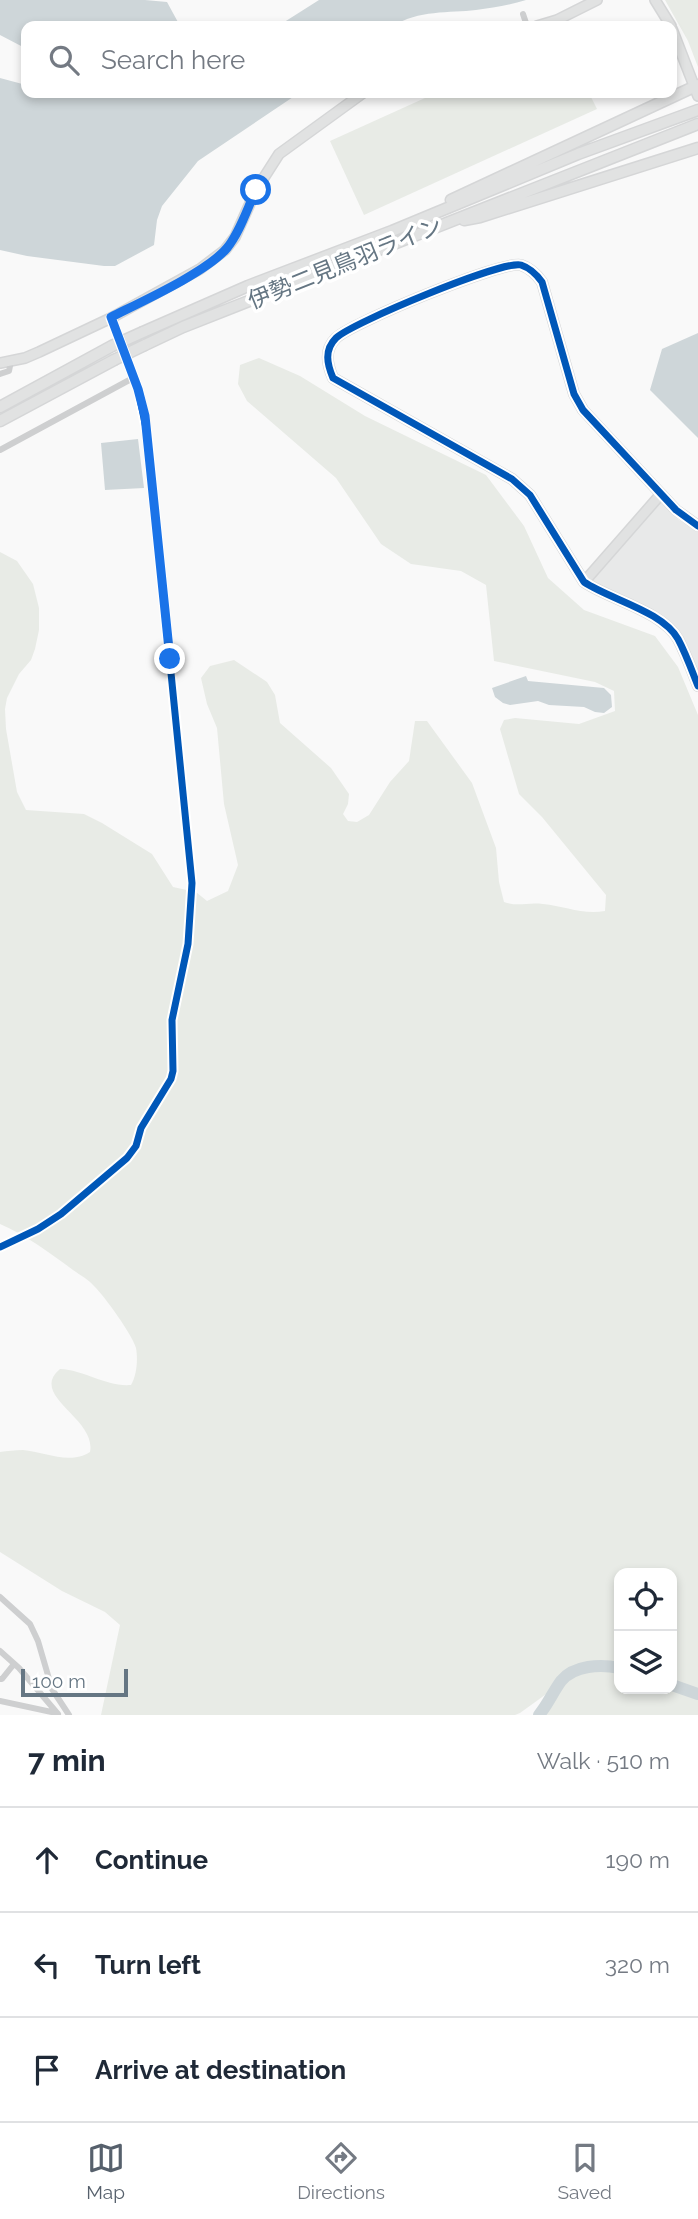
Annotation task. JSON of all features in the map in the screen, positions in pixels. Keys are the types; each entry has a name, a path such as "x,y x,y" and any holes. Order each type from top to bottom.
{"main road":[{"path":"677,98 697,89"},
{"path":"392,231 428,211 676,98"},
{"name":"伊勢二見鳥羽ライン","path":"0,407 112,346 248,286 392,231 578,154 697,111"},
{"name":"伊勢二見鳥羽ライン","path":"0,422 114,360 183,327 698,124"},
{"path":"445,223 480,217 698,148"}],"street":[{"path":"554,21 597,0"},
{"path":"655,0 667,21"},
{"path":"523,14 525,21"},
{"path":"677,42 697,89"},
{"path":"0,363 40,352 200,269 225,250 256,190 279,154 356,98"},
{"path":"698,526 661,495 583,410 574,394 542,282 535,273 521,265 511,265 450,286 350,328 328,348 327,364 333,378 512,479 530,495 584,582 597,591 662,621 678,638 698,686"},
{"path":"0,1247 38,1229 61,1214 127,1158 136,1146 141,1128 172,1079 173,1071 172,1020 188,944 192,870 145,416 138,389 111,317"},
{"path":"0,374 9,371 11,361"},
{"path":"0,450 133,379"},
{"path":"584,582 661,495"},
{"path":"1,1600 30,1624 38,1641 52,1689 64,1715"},
{"path":"0,1651 64,1715"},
{"path":"0,1679 15,1664"},
{"path":"0,1700 64,1715"}],"shaded area":[{"path":"0,0 167,2 177,21 21,21 21,46 0,35"},
{"path":"319,0 526,0 489,8 434,13 403,21 286,21"},
{"path":"665,0 698,0 698,67 688,41"},
{"path":"0,78 21,84 21,98 292,98 198,161 162,206 154,245 115,266 27,256 0,250"},
{"path":"425,98 592,98 597,109 364,215 330,141"},
{"path":"698,333 698,438 650,390 662,349"},
{"path":"259,358 300,376 365,416 486,475 524,526 548,578 584,610 655,636 678,667 698,715 698,1715 546,1715 562,1689 556,1687 515,1715 101,1715 120,1625 105,1612 62,1591 0,1552 0,1452 23,1450 66,1458 90,1452 84,1428 57,1398 52,1389 52,1379 60,1369 131,1385 136,1372 137,1357 129,1334 92,1284 38,1245 0,1224 0,552 17,561 33,584 39,608 39,630 35,649 7,698 5,709 17,792 26,810 84,814 152,854 173,887 196,892 207,901 228,891 238,865 224,804 217,728 207,704 201,678 210,666 234,660 267,682 275,695 280,723 331,768 349,794 343,814 348,821 357,822 369,815 390,782 409,761 415,721 427,721 472,783 496,848 504,902 543,904 589,912 605,911 606,895 542,817 519,794 500,729 504,720 515,718 579,724 615,711 614,691 595,682 494,661 486,585 461,571 411,564 381,544 336,478 247,401 238,384 240,365"},
{"path":"138,439 144,488 105,490 101,443"},
{"path":"661,502 679,520 698,531 698,677 683,639 669,621 589,580"},
{"path":"526,676 528,681 604,688 611,695 612,707 604,713 584,707 549,705 538,701 510,705 495,697 492,688"}],"waterway":[{"path":"539,1715 566,1676 580,1669 596,1666 614,1667"},
{"path":"677,1687 698,1694"}],"cycle path":[{"path":"698,526 676,510 583,410 574,394 542,282 524,266 508,266 487,272 427,294 348,330 336,338 330,347 328,362 333,378 512,479 530,495 584,582 648,613 670,629 681,645 698,686"},
{"path":"0,1247 38,1229 61,1214 127,1158 136,1146 141,1128 171,1079 173,1071 172,1020 188,944 192,883 147,433 138,389 111,318"}],"route":[{"path":"170,659 145,416 138,389 111,317 200,269 225,250 256,190"}]}
